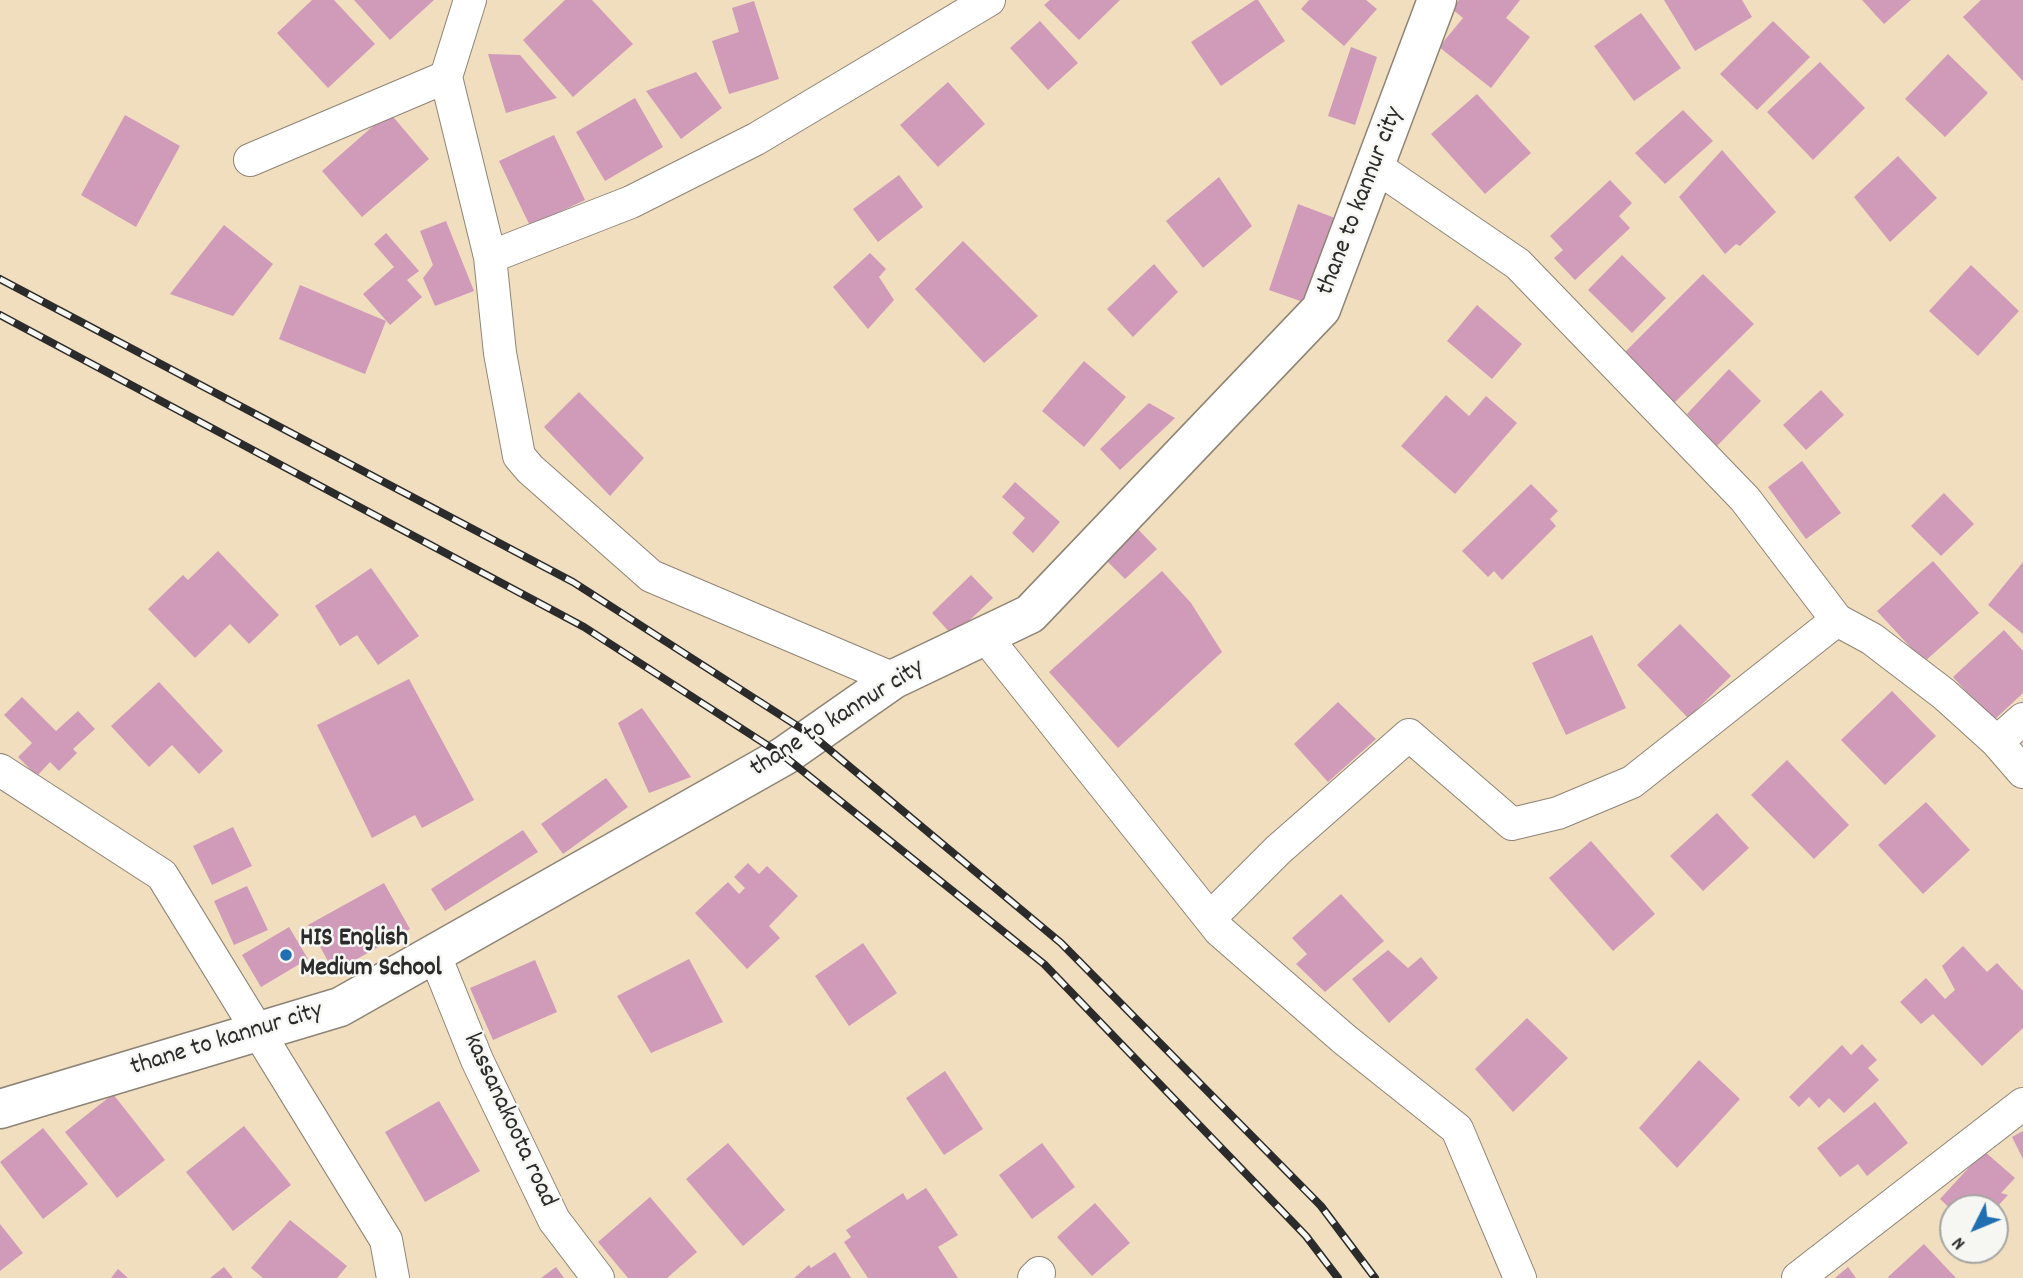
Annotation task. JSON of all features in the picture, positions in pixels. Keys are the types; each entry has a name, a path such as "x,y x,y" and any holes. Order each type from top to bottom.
{"street":[{"path":"470,0 446,77 490,257 502,366 519,456 530,469 650,576 894,678"},
{"path":"490,257 631,202 756,139 989,0"},
{"name":"thane to kannur city","path":"0,1109 340,1007 784,756 894,678 1030,614 1321,309 1437,0"},
{"path":"250,160 446,77"},
{"path":"1375,166 1518,264 1745,499 1837,620 1882,647 1944,694 1997,742 2023,772"},
{"path":"1210,918 1278,850 1409,735 1512,824 1558,813 1632,782 1837,620"},
{"path":"985,636 1220,931 1344,1039 1457,1129 1520,1278"},
{"path":"1997,742 2023,719"},
{"path":"0,771 162,875 386,1240 393,1278"},
{"name":"kassanakoota road","path":"434,953 477,1060 554,1220 598,1278"},
{"path":"1798,1278 2023,1104"}],"building":[{"path":"312,0 334,0 375,44 328,88 277,33"},
{"path":"354,0 434,0 390,40"},
{"path":"565,0 592,0 633,44 573,97 523,40"},
{"path":"1050,0 1120,0 1079,40 1044,5"},
{"path":"1258,0 1285,41 1221,86 1191,42"},
{"path":"1309,0 1366,0 1377,9 1344,46 1301,9"},
{"path":"1459,0 1520,0 1506,18 1530,37 1491,88 1439,47 1463,18 1452,9"},
{"path":"1664,0 1742,0 1752,17 1695,51"},
{"path":"1862,0 1911,0 1884,24"},
{"path":"1981,0 2023,0 2023,81 1963,17"},
{"path":"754,1 779,79 729,94 712,41 739,32 732,8"},
{"path":"1641,13 1681,68 1634,101 1594,46"},
{"path":"1040,21 1078,63 1048,90 1010,48"},
{"path":"1773,21 1810,57 1757,110 1720,74"},
{"path":"1351,47 1377,57 1355,125 1328,116"},
{"path":"488,54 520,55 557,98 506,113"},
{"path":"1948,54 1988,93 1945,137 1905,99"},
{"path":"1820,62 1865,108 1813,160 1767,112"},
{"path":"696,72 722,108 681,139 646,91"},
{"path":"948,82 985,124 938,167 900,125"},
{"path":"1477,94 1531,153 1485,194 1431,134"},
{"path":"635,98 663,147 605,181 576,132"},
{"path":"1683,110 1713,141 1665,184 1635,153"},
{"path":"389,112 429,159 362,217 322,171"},
{"path":"125,115 180,146 136,227 81,195"},
{"path":"554,135 585,200 530,226 499,161"},
{"path":"1722,150 1776,212 1740,246 1736,244 1725,254 1679,197"},
{"path":"1898,156 1937,198 1890,242 1854,197"},
{"path":"899,175 923,207 878,242 853,209"},
{"path":"1219,177 1252,226 1203,268 1166,221"},
{"path":"1610,180 1632,203 1619,216 1630,228 1575,280 1554,258 1563,250 1550,236"},
{"path":"1298,204 1335,218 1306,303 1269,290"},
{"path":"446,221 474,291 435,306 423,278 433,265 420,231"},
{"path":"224,225 273,264 233,316 170,294"},
{"path":"386,233 419,271 407,280 422,297 390,325 363,294 394,267 374,244"},
{"path":"963,241 1038,316 984,363 915,289"},
{"path":"870,253 886,269 879,277 894,300 868,329 833,287"},
{"path":"1622,255 1666,298 1632,333 1588,290"},
{"path":"1154,264 1178,292 1133,337 1107,309"},
{"path":"1971,265 2019,311 1978,356 1929,311"},
{"path":"1703,274 1754,324 1670,407 1621,356"},
{"path":"300,285 386,321 365,374 279,339"},
{"path":"1477,305 1522,344 1492,379 1447,341"},
{"path":"1084,361 1126,397 1084,447 1042,411"},
{"path":"1729,369 1761,401 1717,446 1687,414"},
{"path":"1821,390 1844,415 1806,450 1783,425"},
{"path":"579,392 644,458 610,496 544,427"},
{"path":"1446,395 1469,416 1486,396 1517,423 1455,494 1401,446"},
{"path":"1149,403 1175,418 1120,470 1100,449"},
{"path":"1802,461 1841,513 1806,539 1768,487"},
{"path":"1015,482 1060,522 1033,553 1012,533 1025,518 1002,497"},
{"path":"1531,484 1558,511 1550,519 1556,526 1502,580 1494,571 1488,577 1462,551"},
{"path":"1944,493 1974,524 1941,556 1911,526"},
{"path":"1132,523 1157,549 1125,579 1101,555"},
{"path":"218,551 279,615 249,644 230,624 195,658 148,609 183,575 188,580"},
{"path":"1933,561 1979,613 1924,662 1877,611"},
{"path":"2023,562 2023,634 1988,605"},
{"path":"371,568 419,636 378,665 357,635 340,646 315,606"},
{"path":"1162,571 1191,603 1222,652 1118,748 1049,672"},
{"path":"971,575 993,598 953,636 932,613"},
{"path":"1680,624 1731,676 1688,718 1637,665"},
{"path":"2004,630 2023,651 2023,693 1993,721 1953,677"},
{"path":"1592,635 1626,708 1566,735 1532,663"},
{"path":"409,679 474,800 422,828 415,815 372,838 317,725"},
{"path":"159,682 223,751 199,774 172,745 149,767 111,726"},
{"path":"1892,691 1936,736 1885,785 1841,740"},
{"path":"22,697 56,731 78,711 95,729 73,749 77,753 59,771 50,762 37,776 18,757 32,743 4,715"},
{"path":"1338,702 1376,739 1328,782 1294,744"},
{"path":"642,708 691,777 649,793 618,723"},
{"path":"1787,760 1849,825 1814,859 1751,795"},
{"path":"606,778 628,807 563,854 541,824"},
{"path":"1926,802 1970,850 1923,894 1878,845"},
{"path":"1717,813 1749,848 1703,891 1670,856"},
{"path":"233,827 252,866 212,885 193,846"},
{"path":"523,830 538,852 445,911 431,889"},
{"path":"1591,841 1655,914 1613,951 1549,878"},
{"path":"748,863 759,874 767,866 798,896 769,926 780,938 747,969 695,913 728,882 739,894 745,888 734,877"},
{"path":"384,883 410,929 334,972 308,925"},
{"path":"247,886 268,930 234,945 214,901"},
{"path":"1341,894 1384,941 1325,992 1296,964 1307,954 1292,938"},
{"path":"289,927 308,959 261,987 242,955"},
{"path":"863,943 897,993 849,1026 815,976"},
{"path":"1963,946 1987,972 1997,963 2023,991 2023,1028 1982,1066 1933,1014 1921,1024 1900,1002 1926,978 1945,999 1955,990 1942,966"},
{"path":"1388,950 1408,968 1421,957 1438,978 1389,1023 1352,979"},
{"path":"689,959 723,1022 651,1053 617,996"},
{"path":"535,960 557,1012 493,1040 470,988"},
{"path":"1527,1018 1568,1058 1513,1112 1475,1069"},
{"path":"1862,1044 1877,1060 1868,1068 1879,1080 1844,1113 1829,1098 1819,1108 1809,1097 1799,1107 1789,1097 1842,1045 1851,1055"},
{"path":"1699,1060 1740,1099 1677,1168 1639,1128"},
{"path":"945,1071 983,1129 944,1155 906,1098"},
{"path":"113,1094 165,1160 117,1198 65,1132"},
{"path":"439,1101 480,1171 425,1202 385,1132"},
{"path":"1875,1102 1908,1143 1867,1176 1858,1164 1840,1177 1817,1148"},
{"path":"244,1126 291,1185 233,1231 186,1172"},
{"path":"43,1128 88,1184 43,1219 0,1162"},
{"path":"2023,1131 2023,1159 2012,1137"},
{"path":"728,1143 785,1210 743,1246 686,1179"},
{"path":"1042,1143 1075,1187 1032,1219 999,1175"},
{"path":"1984,1151 2015,1178 2001,1193 2004,1194 1945,1194"},
{"path":"926,1188 958,1235 938,1247 958,1278 868,1278 844,1242 851,1237 846,1230 903,1193 907,1200"},
{"path":"650,1197 697,1252 667,1278 628,1278 598,1242"},
{"path":"1095,1203 1130,1243 1092,1276 1057,1237"},
{"path":"290,1220 347,1266 337,1278 263,1278 251,1268"},
{"path":"0,1224 23,1253 0,1271"},
{"path":"1924,1244 1939,1260 1939,1264 1943,1264 1956,1278 1889,1278"},
{"path":"835,1252 851,1278 794,1278 809,1265 811,1268"},
{"path":"224,1267 233,1278 210,1278"},
{"path":"556,1267 564,1278 541,1278"},
{"path":"1848,1267 1856,1278 1835,1278"},
{"path":"118,1269 128,1278 111,1278"}],"railway":[{"path":"0,279 573,582 813,736 1061,943 1321,1206 1375,1278"},
{"path":"0,315 584,627 784,756 1044,964 1306,1236 1338,1278"}],"place":[{"name":"HIS English Medium School","path":"286,955"}]}
